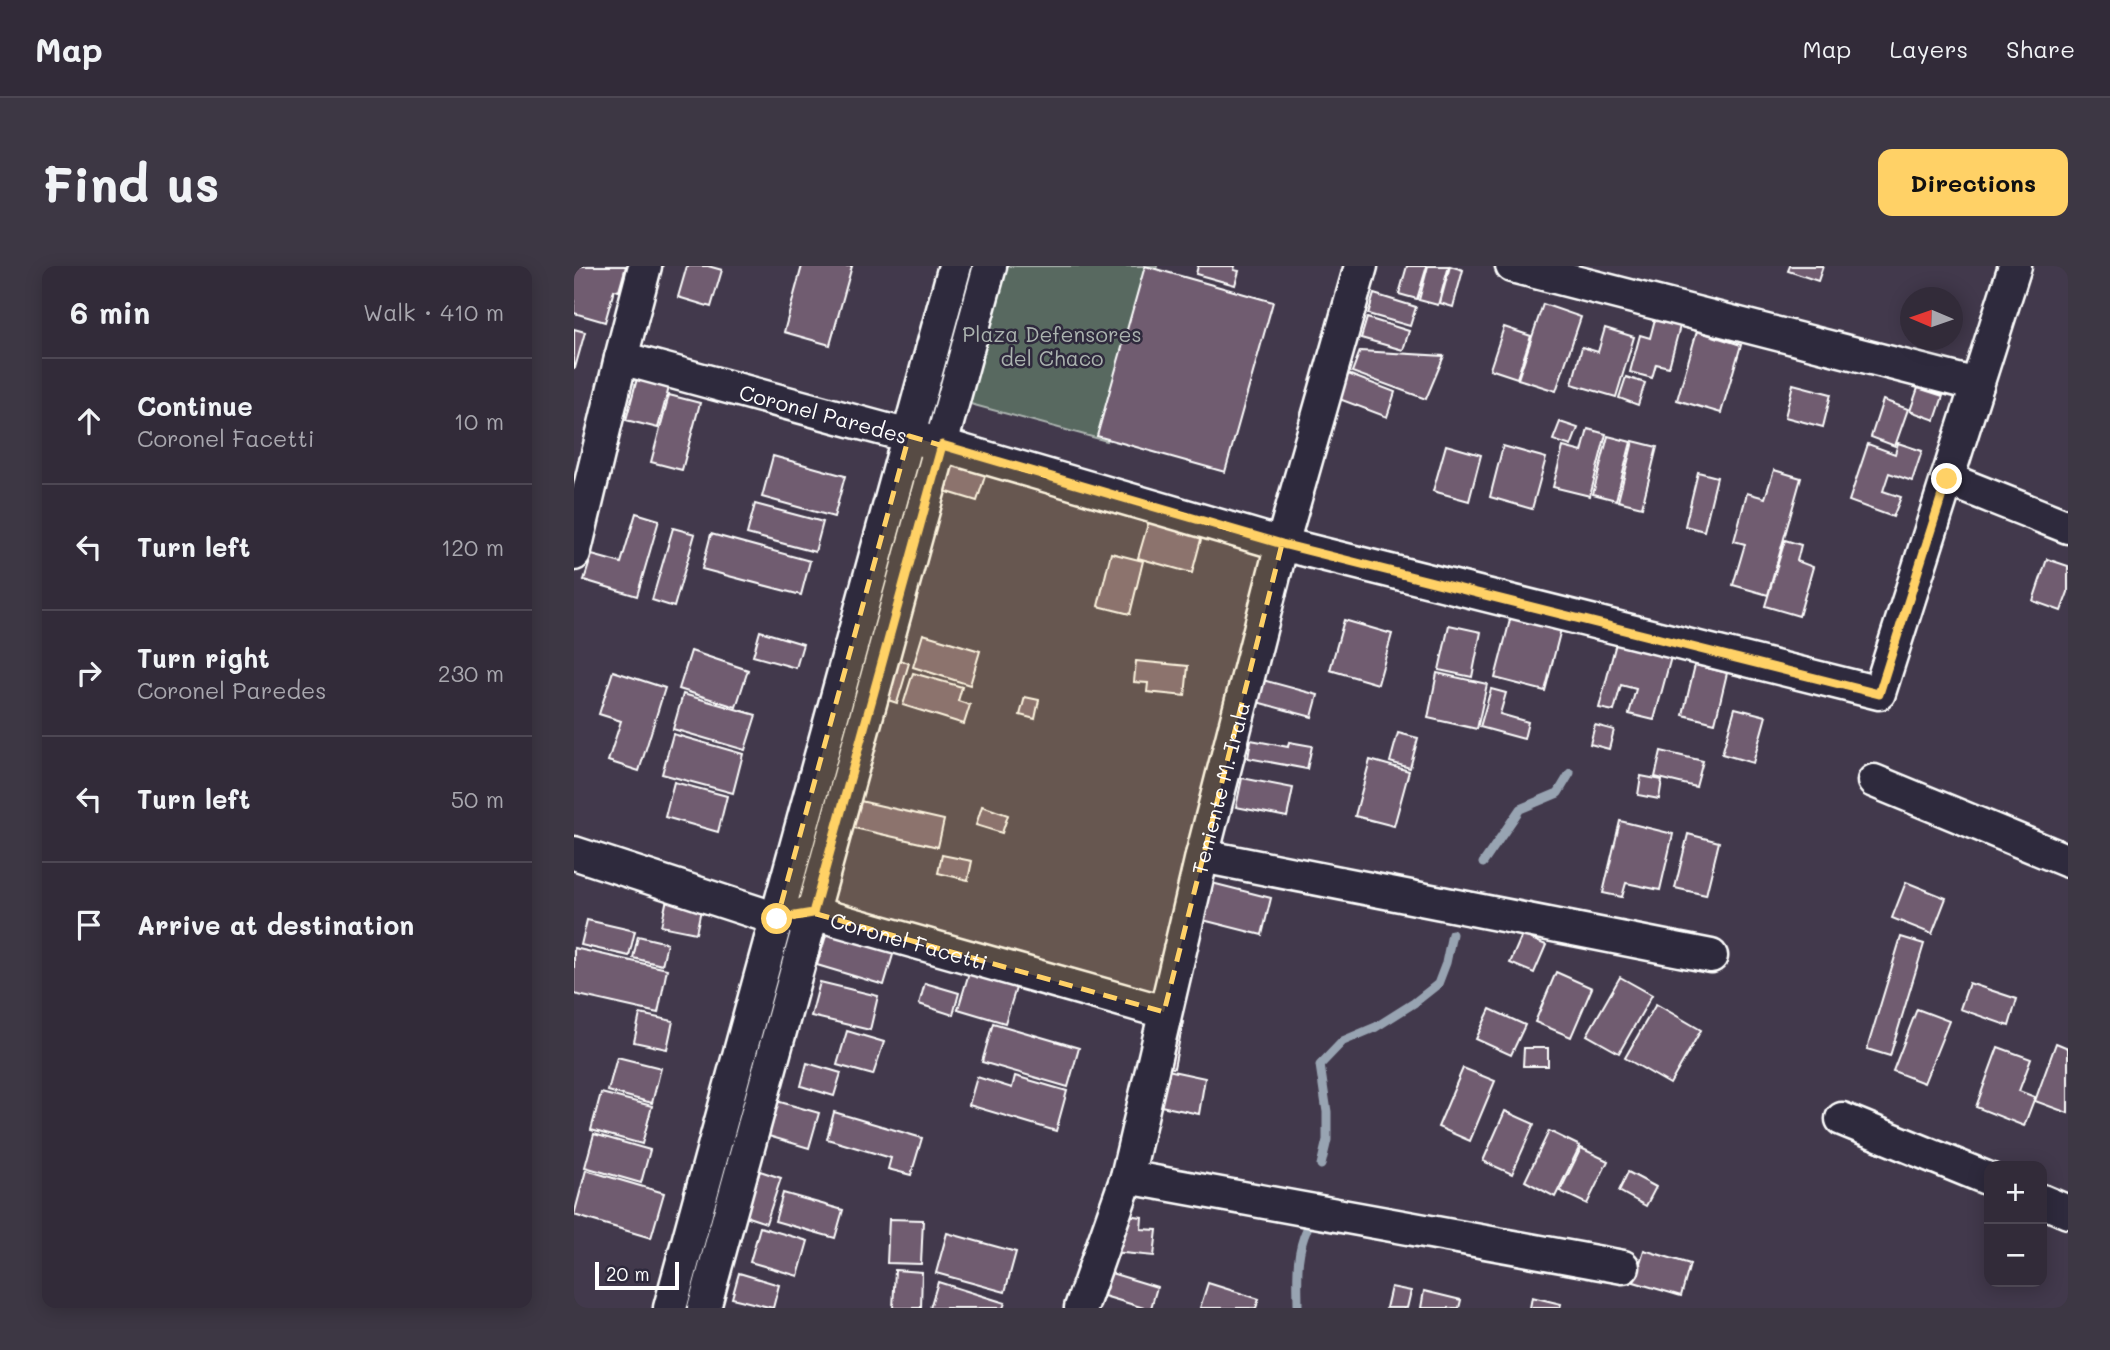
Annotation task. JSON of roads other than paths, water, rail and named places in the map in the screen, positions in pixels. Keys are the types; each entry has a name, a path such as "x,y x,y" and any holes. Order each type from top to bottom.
{"street":[{"path":"574,554 645,266"},
{"path":"670,1308 955,266"},
{"path":"704,1308 990,266"},
{"name":"Teniente M. Irala","path":"1081,1308 1127,1177 1202,856 1282,544 1362,266"},
{"path":"1512,266 1977,385"},
{"path":"2015,266 1947,479 2068,527"},
{"name":"Coronel Paredes","path":"621,358 942,445 1282,544 1879,694 1947,479"},
{"path":"1874,781 2068,861"},
{"name":"Coronel Facetti","path":"574,853 777,919 813,913 1164,1012"},
{"path":"1202,856 1711,956"},
{"path":"1842,1119 1984,1177"},
{"path":"1127,1177 1623,1268"},
{"path":"2047,1203 2068,1212"}],"waterway":[{"path":"1483,863 1520,809 1558,793 1570,773"},
{"path":"1321,1165 1327,1140 1327,1112 1320,1065 1343,1041 1376,1027 1438,984 1452,934"},
{"path":"1298,1308 1299,1258 1307,1229"}],"park label":[{"name":"Plaza Defensores del Chaco","path":"1052,345"}]}
